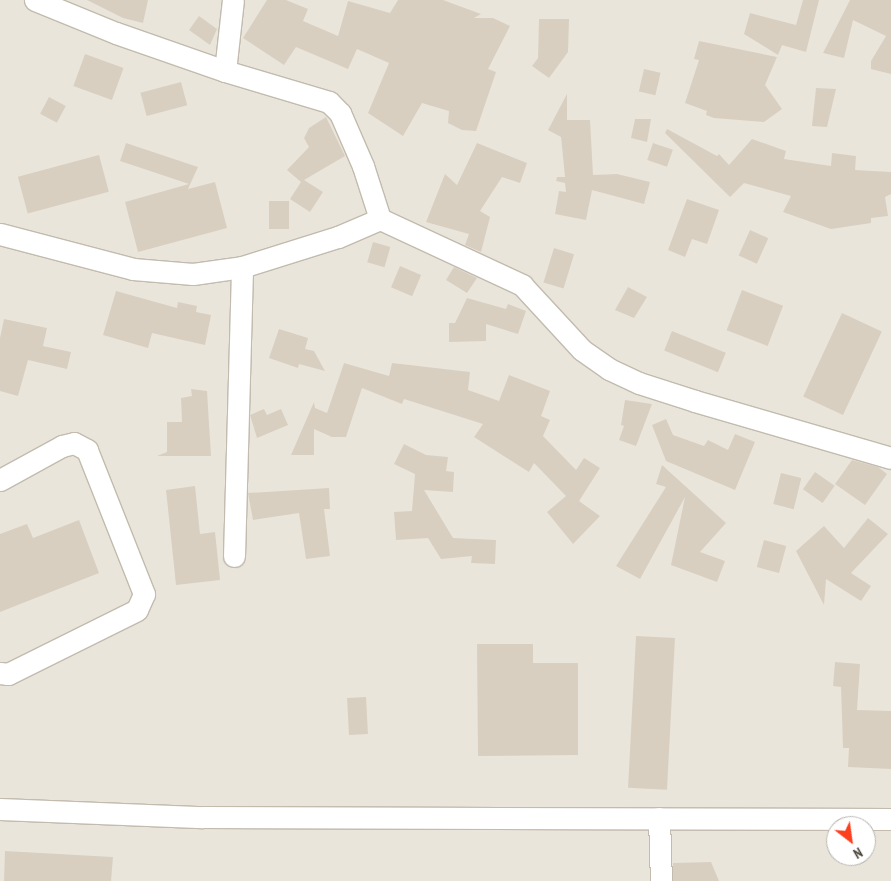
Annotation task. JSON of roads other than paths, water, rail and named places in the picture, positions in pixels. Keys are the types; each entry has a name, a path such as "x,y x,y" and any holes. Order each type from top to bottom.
{"street":[{"path":"35,0 116,34 225,71 329,102 340,113 363,166 380,219 522,285 582,350 609,370 639,383 695,401 891,458"},
{"path":"225,71 233,0"},
{"path":"0,234 133,269 193,274 242,267 338,237 380,219"},
{"path":"234,556 242,267"},
{"path":"0,480 62,446 74,443 87,450 144,594 137,610 8,674 0,674"},
{"path":"0,808 203,818 891,819"},
{"path":"659,818 661,881"}]}
